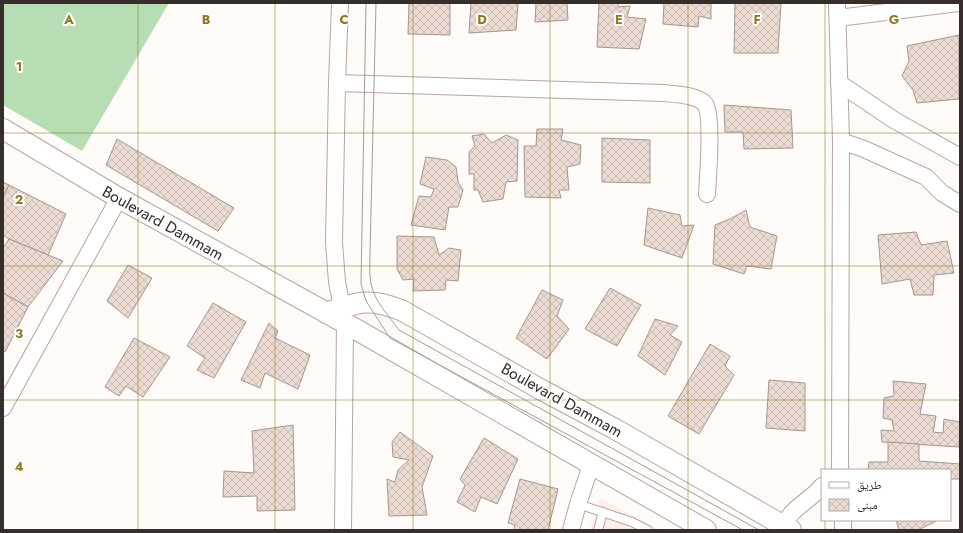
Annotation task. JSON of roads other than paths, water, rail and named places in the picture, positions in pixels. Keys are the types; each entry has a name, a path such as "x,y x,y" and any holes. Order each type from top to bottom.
{"street":[{"path":"340,3 334,242 337,282 343,530"},
{"path":"840,469 841,141 837,11 958,3"},
{"path":"337,83 664,93 683,95 701,101 707,110 709,138 707,194"},
{"path":"839,83 894,120 960,157"},
{"name":"Boulevard Dammam","path":"3,129 119,198 338,314 591,465 706,530"},
{"path":"841,141 864,149 926,177 942,193 960,204"},
{"path":"942,193 960,192"},
{"path":"3,408 119,198"},
{"name":"Boulevard Dammam","path":"338,314 366,301 391,306 403,311 540,389 615,428 786,529"},
{"path":"830,469 840,437"},
{"path":"571,530 591,465"},
{"path":"786,529 788,518 800,505 821,487"},
{"path":"800,505 812,503 821,505"}],"lane":[{"path":"578,504 603,512 631,526 648,530"},
{"path":"598,530 603,512"}],"tram line":[{"path":"366,3 361,284 366,301 390,338 743,530"},
{"path":"376,3 370,272 373,291 383,308 399,330 759,530"}]}
